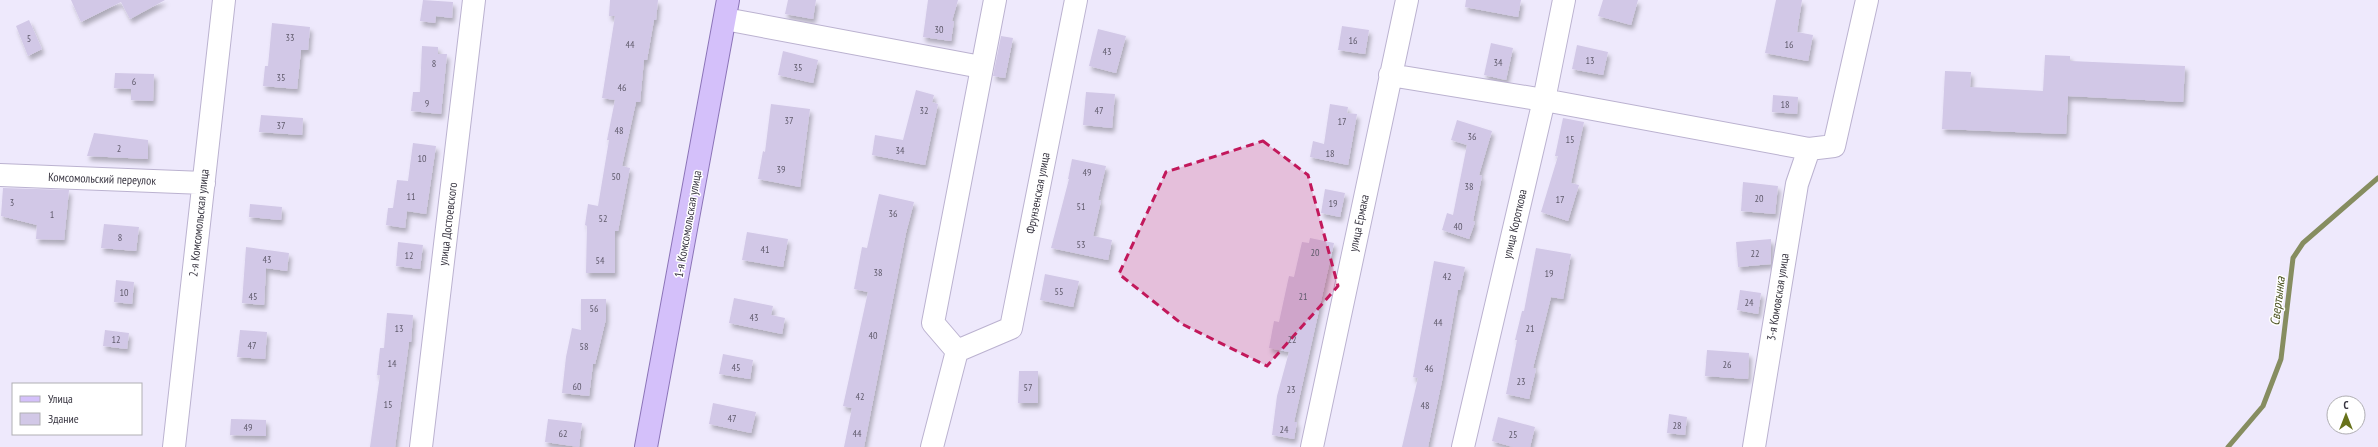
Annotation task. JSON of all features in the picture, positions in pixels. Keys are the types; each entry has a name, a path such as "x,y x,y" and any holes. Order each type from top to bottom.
{"main road":[{"name":"1-я Комсомольская улица","path":"646,447 727,10"}],"street":[{"name":"2-я Комсомольская улица","path":"174,447 224,0"},
{"name":"улица Достоевского","path":"421,447 474,0"},
{"path":"932,447 957,351 933,323 995,0"},
{"name":"Фрунзенская улица","path":"957,351 1011,328 1076,0"},
{"name":"улица Ермака","path":"1312,447 1407,0"},
{"name":"улица Короткова","path":"1462,447 1544,100 1564,0"},
{"path":"1390,75 1544,100 1809,149 1834,146 1867,0"},
{"path":"727,10 981,67"},
{"name":"3-я Комовская улица","path":"1754,447 1797,184 1809,149"},
{"name":"Комсомольский переулок","path":"0,175 204,183"}],"highlighted area":[{"path":"1263,141 1308,175 1338,286 1267,366 1182,324 1119,274 1166,172"}],"building":[{"path":"71,0 165,0 130,19 121,2 81,22"},
{"path":"423,0 453,2 452,18 436,16 435,23 420,21"},
{"path":"610,0 658,0 656,20 654,20 647,60 644,60 640,102 636,102 622,166 630,168 618,231 615,231 615,273 586,273 587,226 585,225 588,204 598,206 609,140 607,140 615,100 602,98 615,16 609,16"},
{"path":"788,0 816,0 813,19 785,14"},
{"path":"928,0 958,0 952,21 954,21 951,41 923,37"},
{"path":"1466,0 1521,0 1518,17 1465,7"},
{"path":"1603,0 1638,0 1631,25 1598,16"},
{"path":"1776,0 1802,0 1797,32 1813,35 1808,61 1765,53"},
{"path":"29,20 42,49 28,56 16,26"},
{"path":"272,23 310,27 308,50 301,50 297,89 263,86 265,66 268,66"},
{"path":"1342,26 1369,30 1365,54 1338,50"},
{"path":"1098,29 1126,36 1116,73 1089,66"},
{"path":"1001,36 1013,38 1005,78 993,76"},
{"path":"1491,43 1513,48 1506,80 1484,75"},
{"path":"1577,45 1608,52 1603,75 1572,69"},
{"path":"422,46 438,47 438,54 447,54 441,114 411,111 413,92 420,92"},
{"path":"783,51 818,60 813,83 778,75"},
{"path":"2045,55 2070,56 2070,61 2185,66 2183,102 2068,96 2066,134 1942,129 1945,71 1971,72 1970,87 2043,91"},
{"path":"115,73 154,74 153,101 131,100 131,89 114,88"},
{"path":"916,90 934,95 932,102 938,104 925,165 872,155 875,135 903,140"},
{"path":"1086,92 1115,94 1112,128 1083,125"},
{"path":"1773,95 1798,97 1797,114 1772,112"},
{"path":"771,104 810,109 800,187 758,179 763,151 765,152"},
{"path":"1330,104 1348,107 1347,113 1357,114 1348,165 1310,157 1313,141 1324,144"},
{"path":"261,115 303,118 302,135 259,132"},
{"path":"1563,118 1584,122 1571,183 1579,185 1568,221 1541,212 1558,156 1555,156"},
{"path":"1457,120 1492,131 1479,175 1482,176 1473,221 1475,222 1469,239 1442,230 1447,213 1453,215 1467,145 1451,140"},
{"path":"94,133 148,140 148,159 87,156"},
{"path":"413,143 436,146 426,214 407,211 405,228 386,225 388,208 393,208 397,180 408,181"},
{"path":"1072,159 1106,166 1098,200 1101,201 1093,236 1112,240 1108,260 1051,248 1069,179"},
{"path":"1743,182 1778,186 1775,214 1741,211"},
{"path":"3,188 69,190 64,240 36,239 37,225 1,216"},
{"path":"1325,189 1345,193 1340,217 1321,213"},
{"path":"879,194 914,202 906,233 864,447 844,447 852,408 843,406 868,292 854,289 862,247 867,248"},
{"path":"250,204 282,207 281,220 249,217"},
{"path":"104,224 139,227 136,251 101,248"},
{"path":"747,232 788,239 783,267 742,260"},
{"path":"1310,238 1334,243 1294,422 1297,422 1294,439 1272,435 1277,396 1289,352 1269,348 1274,321 1279,322 1289,276 1294,277 1302,242 1309,243"},
{"path":"1771,239 1771,264 1738,267 1736,242"},
{"path":"398,242 423,245 420,269 396,266"},
{"path":"246,247 289,253 287,271 266,268 264,305 242,303"},
{"path":"1536,248 1571,254 1563,299 1551,297 1533,368 1536,369 1529,399 1506,394 1517,340 1515,340 1522,311 1524,311"},
{"path":"1434,261 1465,267 1460,290 1458,290 1442,381 1428,447 1402,447 1418,378 1413,377"},
{"path":"1045,274 1079,281 1073,307 1040,300"},
{"path":"116,280 134,282 132,304 114,302"},
{"path":"1740,290 1761,293 1758,314 1737,310"},
{"path":"734,298 773,306 771,315 785,318 782,334 729,323"},
{"path":"581,299 606,299 606,319 595,364 593,364 589,396 562,393 566,357 572,328 581,330"},
{"path":"387,313 413,315 411,342 409,342 395,447 370,447 380,375 377,375 380,348 384,348"},
{"path":"105,330 129,333 127,349 103,346"},
{"path":"240,330 267,332 265,359 237,357"},
{"path":"1707,350 1749,353 1748,379 1705,376"},
{"path":"723,354 753,360 750,379 719,374"},
{"path":"1019,371 1038,371 1038,403 1018,403"},
{"path":"713,403 756,412 751,433 709,424"},
{"path":"1669,414 1687,417 1685,435 1667,433"},
{"path":"1498,417 1535,427 1530,447 1513,447 1492,441"},
{"path":"231,419 266,420 266,436 230,435"},
{"path":"548,419 582,423 579,447 545,442"}],"waterway":[{"name":"Свертынка","path":"2228,447 2263,406 2281,359 2293,258 2303,243 2378,178"}]}
